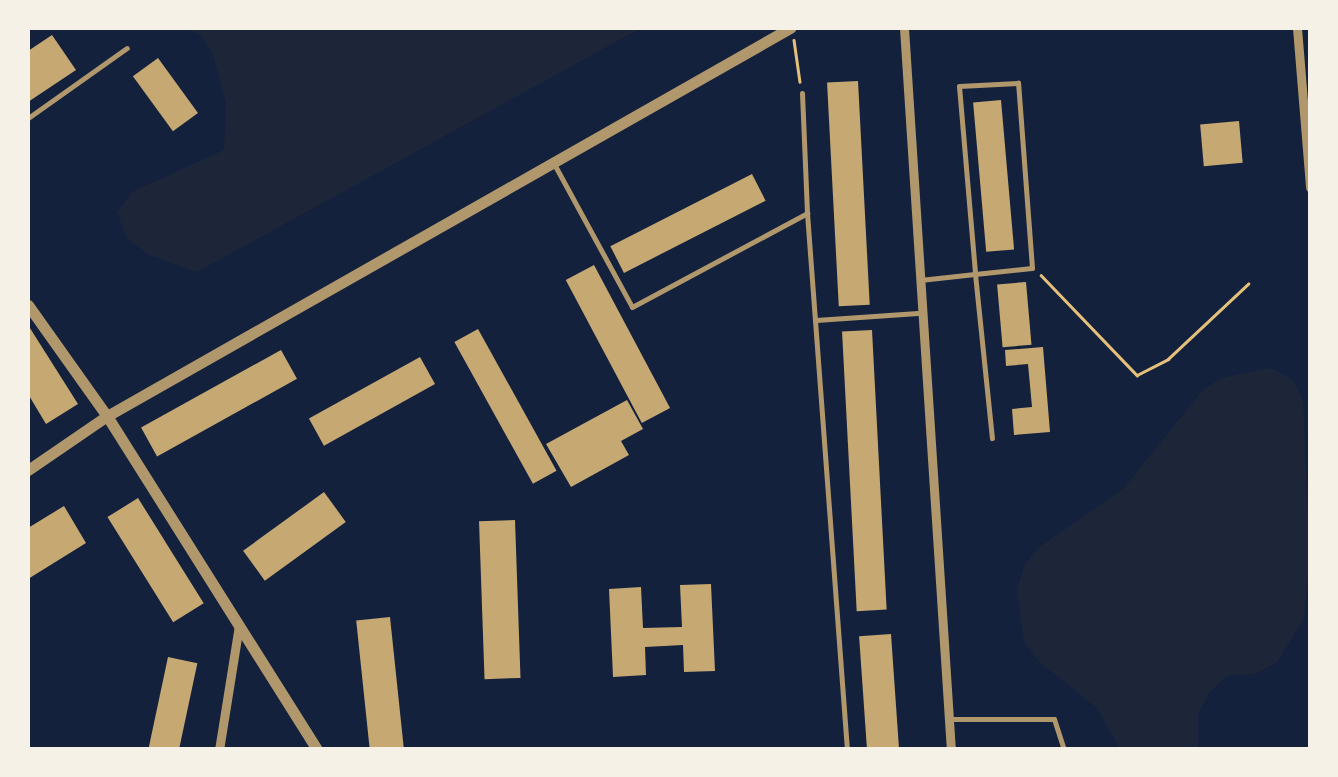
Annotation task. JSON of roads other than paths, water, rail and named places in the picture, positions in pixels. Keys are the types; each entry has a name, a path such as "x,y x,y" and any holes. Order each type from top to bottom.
{"street":[{"path":"28,470 107,416 552,160 791,28"},
{"path":"904,28 920,280 918,313 951,750"},
{"path":"1297,28 1310,187"},
{"path":"28,305 107,416 317,750"},
{"path":"218,750 239,622"}],"lane":[{"path":"28,118 127,48"},
{"path":"1298,50 1310,56"},
{"path":"920,280 975,274 1032,268 1018,82 959,86 975,274 992,438"},
{"path":"802,93 847,750"},
{"path":"552,160 632,307 808,214"},
{"path":"816,320 918,313"},
{"path":"949,719 1054,719 1064,750"}]}
